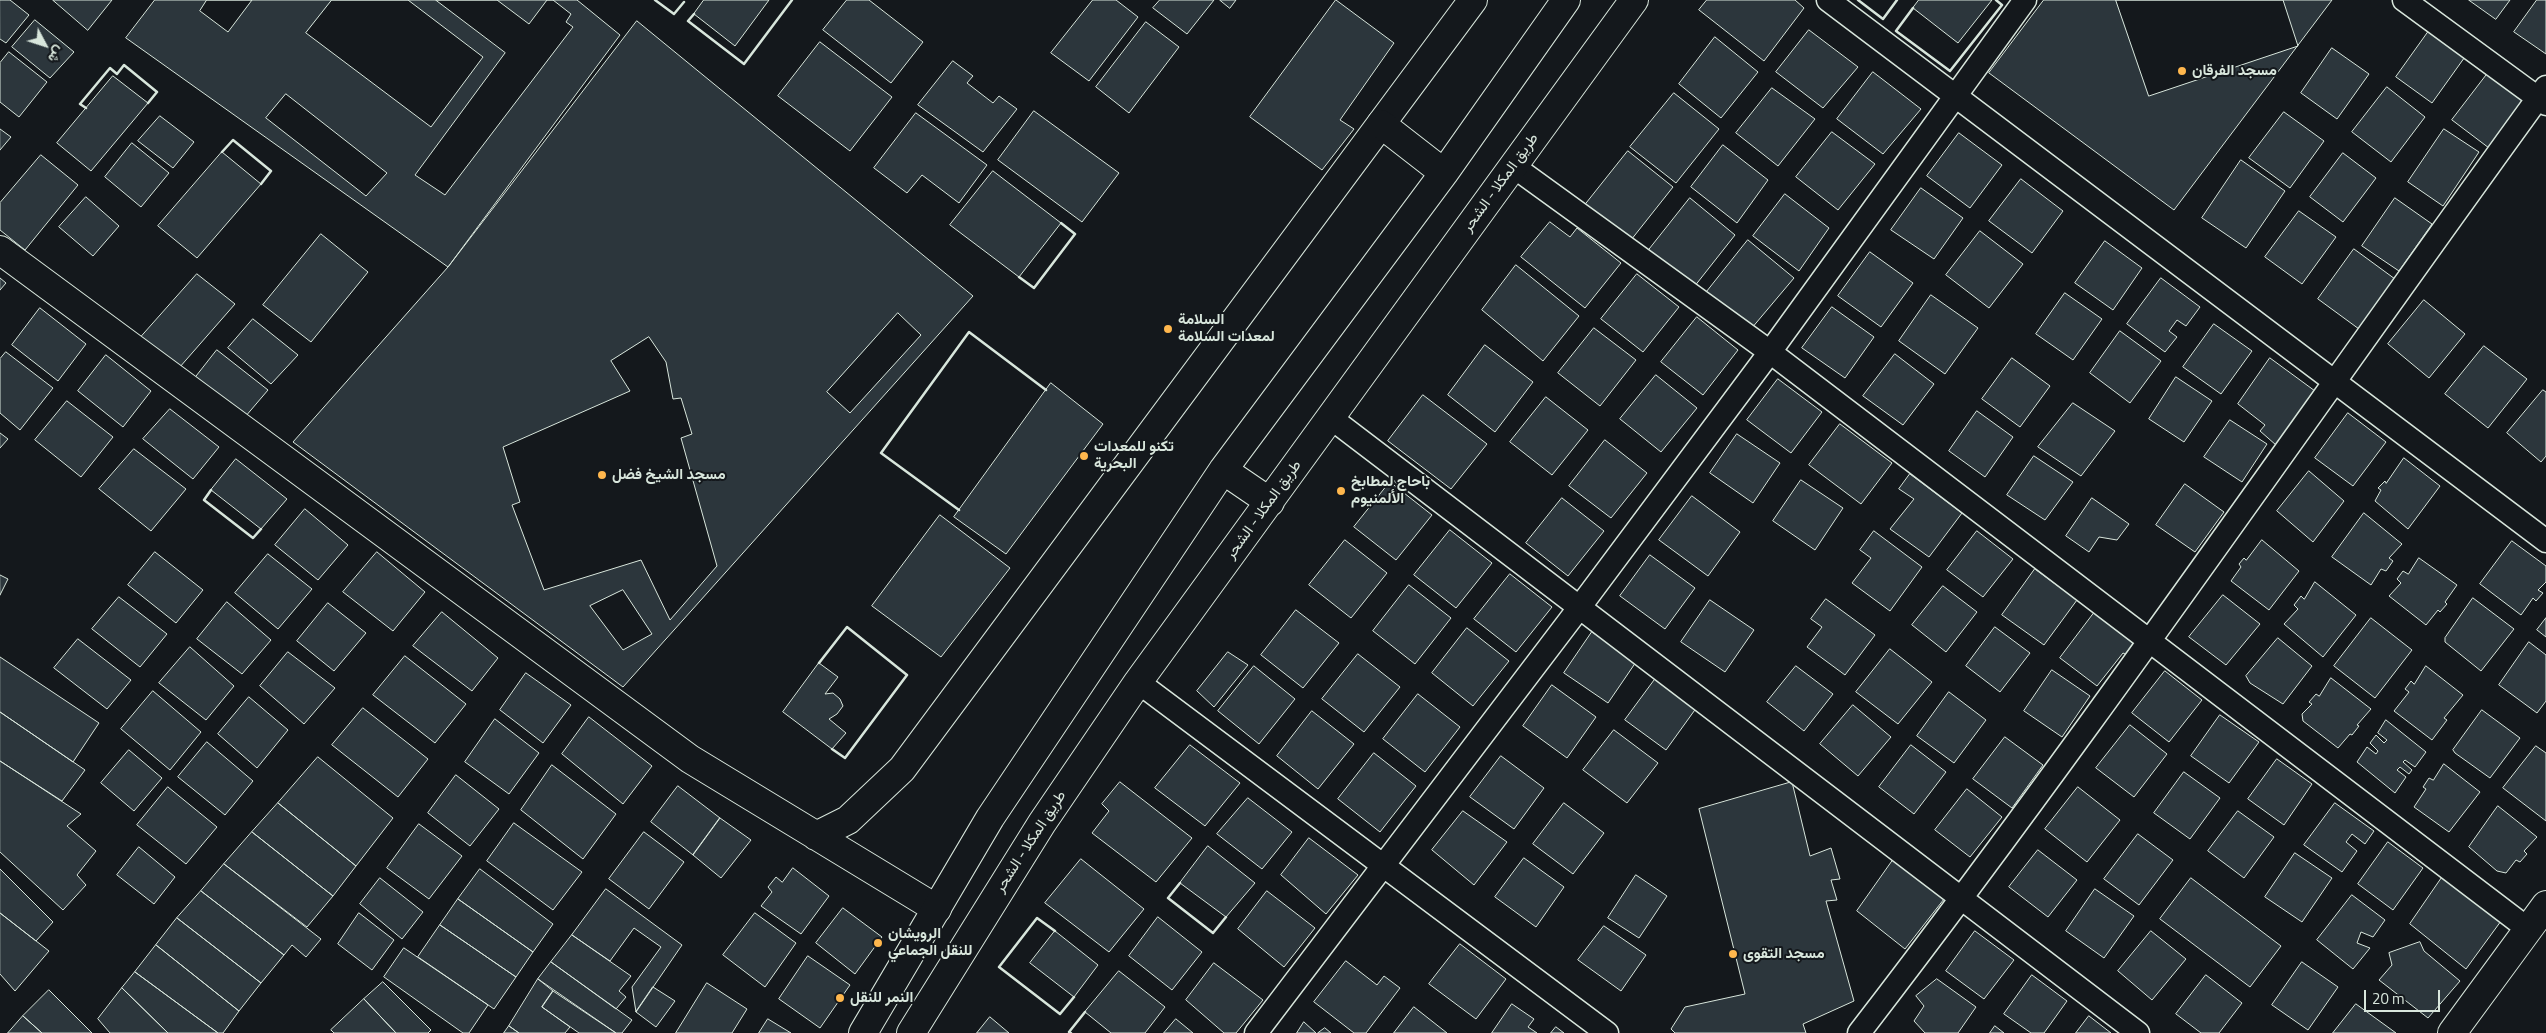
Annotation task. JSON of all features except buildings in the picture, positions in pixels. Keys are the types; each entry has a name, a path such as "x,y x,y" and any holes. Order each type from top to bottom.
{"main road":[{"path":"816,836 848,820 902,769 1473,0"},
{"path":"863,1033 990,818 1223,470 1444,173 1566,0"},
{"name":"طريق المكلا - الشحر","path":"911,1033 1042,823 1138,682 1634,0"},
{"path":"1381,124 1444,173"},
{"path":"0,250 690,759 937,909"},
{"path":"1223,470 1270,502"},
{"path":"2452,1033 2546,905"}],"street":[{"path":"1828,0 1954,97 2546,540"},
{"path":"1256,1033 1579,608 1770,352 2025,0"},
{"path":"1859,1033 1962,899 2543,96 2404,0"},
{"path":"1513,166 1770,352 2151,640 2528,929"},
{"path":"1331,418 2138,1033"},
{"path":"1138,682 1607,1033"}],"wall":[{"path":"655,0 674,14 684,2"},
{"path":"694,14 688,21 744,64 792,0"},
{"path":"1858,0 1883,19 1897,0"},
{"path":"1913,8 1896,31 1950,71 2002,5 1996,0"},
{"path":"86,108 80,104 110,68 117,74 124,65 157,92 148,103"},
{"path":"222,152 233,140 271,171 261,184"},
{"path":"1019,277 1034,288 1075,234 1061,223"},
{"path":"959,510 881,453 969,332 1046,390"},
{"path":"211,490 204,500 253,538 261,529"},
{"path":"819,663 847,627 907,675 845,758 832,749"},
{"path":"1180,883 1168,898 1213,933 1226,917"},
{"path":"1055,931 1037,918 999,967 1060,1014 1074,997"},
{"path":"1071,1033 1069,1032 1085,1012"}],"place":[{"name":"مسجد الفرقان","path":"2182,71"},
{"name":"السلامة لمعدات السلامة","path":"1168,329"},
{"name":"تكنو للمعدات البحرية","path":"1084,456"},
{"name":"مسجد الشيخ فضل","path":"602,475"},
{"name":"باحاج لمطابخ الألمنيوم","path":"1341,491"},
{"name":"الرويشان للنقل الجماعي","path":"878,943"},
{"name":"مسجد التقوى","path":"1733,954"},
{"name":"النمر للنقل","path":"840,998"}]}
